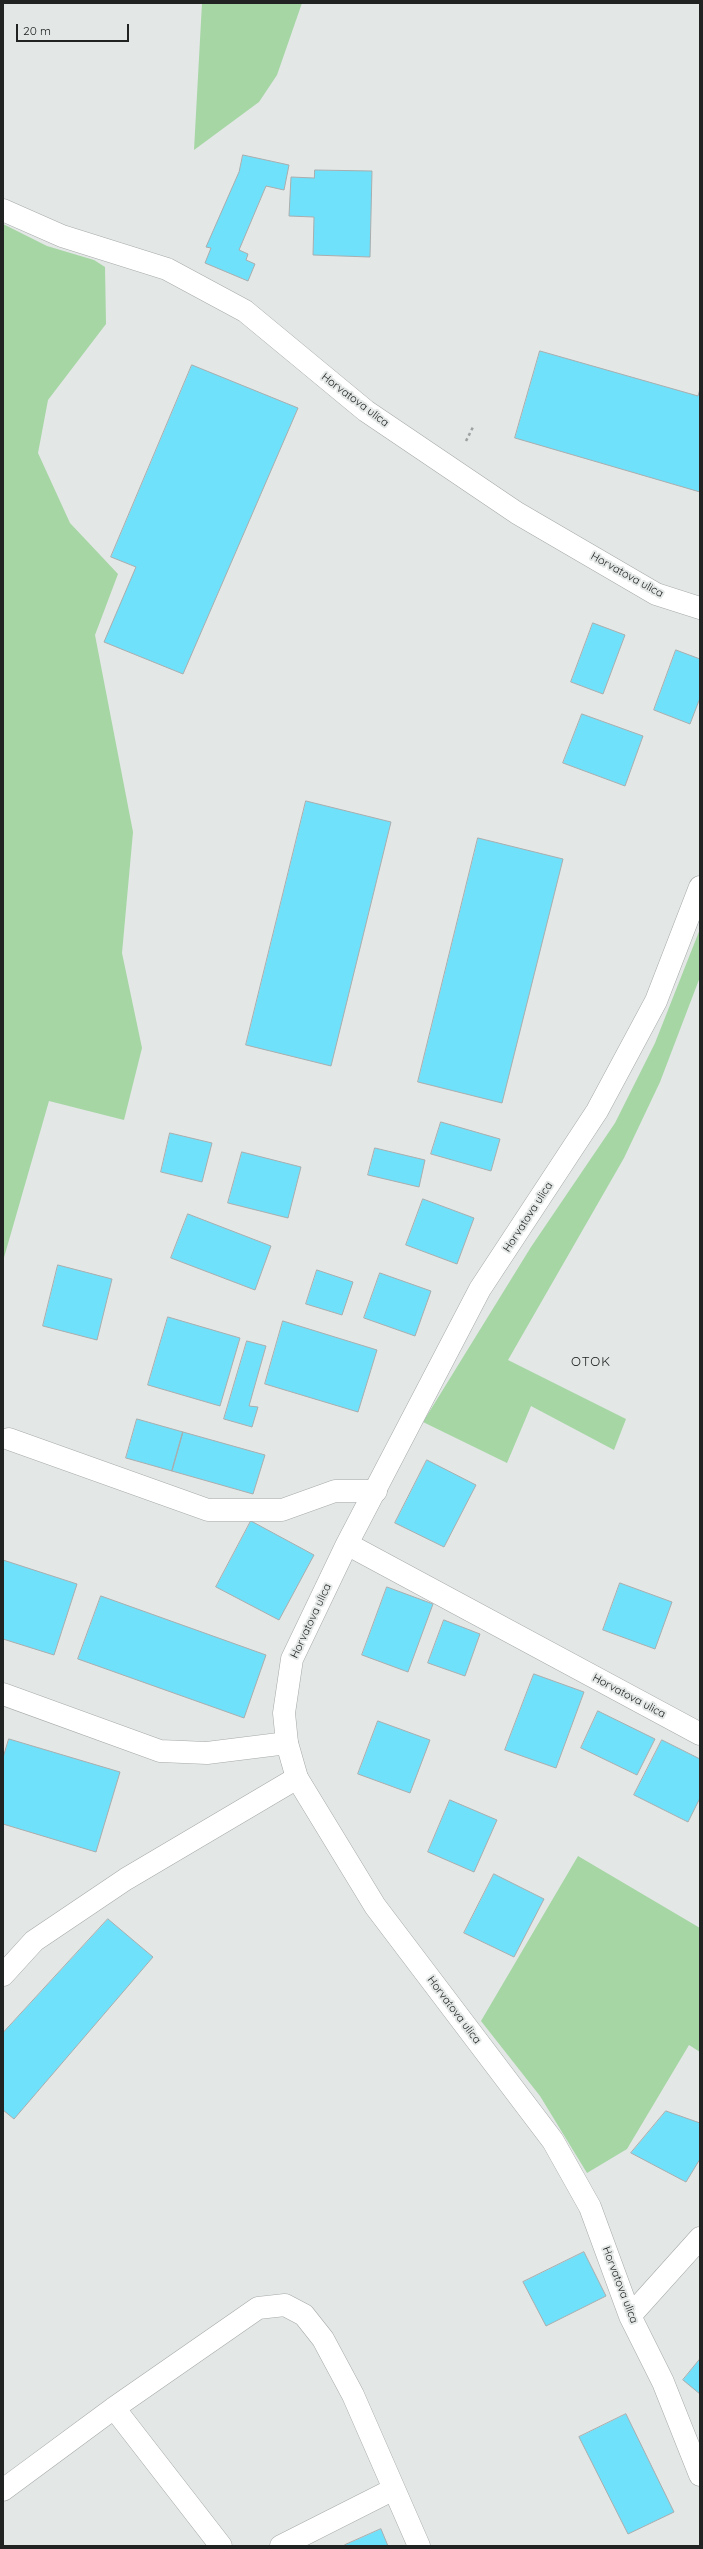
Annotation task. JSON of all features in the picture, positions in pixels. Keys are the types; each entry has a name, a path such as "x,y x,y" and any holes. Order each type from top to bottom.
{"street":[{"name":"Horvatova ulica","path":"3,210 62,236 167,269 245,311 366,411 517,513 656,594 700,608"},
{"name":"Horvatova ulica","path":"700,887 649,1014 597,1111 480,1289 347,1544 292,1659 284,1712 287,1743 297,1778 375,1906 552,2141 590,2207 630,2316 663,2382 700,2475"},
{"path":"9,1439 208,1510 282,1510 335,1490 376,1490"},
{"name":"Horvatova ulica","path":"347,1544 700,1734"},
{"path":"3,1694 160,1751 207,1753 287,1743"},
{"path":"3,1975 34,1941 113,1887 297,1778"},
{"path":"630,2316 700,2238"},
{"path":"3,2490 114,2408 258,2308 285,2305 304,2315 323,2339 353,2396 419,2546"},
{"path":"114,2408 221,2546"},
{"path":"281,2546 394,2489"}],"green space":[{"path":"202,3 302,3 277,75 259,102 194,150"},
{"path":"3,224 47,246 94,260 105,267 106,324 48,400 38,453 70,523 118,574 95,635 133,832 122,953 142,1048 124,1120 49,1101 3,1261"},
{"path":"700,929 700,977 660,1082 624,1158 508,1360 626,1419 614,1450 531,1406 507,1463 423,1422 531,1247 615,1123 655,1043"},
{"path":"578,1856 700,1928 700,2052 689,2045 627,2149 587,2173 540,2096 481,2021"}],"building":[{"path":"243,155 289,165 284,190 266,186 239,250 248,254 246,260 255,264 248,281 205,263 211,248 206,247 239,172"},
{"path":"315,170 372,171 370,257 313,255 314,217 289,216 291,177 314,178"},
{"path":"540,351 698,396 700,389 700,492 515,438"},
{"path":"192,365 298,408 183,674 104,642 136,567 111,557"},
{"path":"593,623 625,635 603,694 571,682"},
{"path":"676,650 700,659 700,698 690,724 654,710"},
{"path":"582,714 643,736 625,786 563,763"},
{"path":"306,801 391,822 331,1066 246,1045"},
{"path":"478,838 563,859 502,1103 418,1082"},
{"path":"441,1122 500,1139 491,1171 431,1154"},
{"path":"170,1133 212,1143 202,1182 161,1172"},
{"path":"375,1148 425,1160 419,1187 368,1175"},
{"path":"242,1152 301,1167 288,1218 228,1203"},
{"path":"423,1199 474,1218 457,1264 406,1245"},
{"path":"188,1214 271,1246 255,1290 171,1258"},
{"path":"58,1265 112,1279 97,1340 43,1326"},
{"path":"317,1270 353,1282 342,1315 306,1304"},
{"path":"380,1273 431,1291 415,1336 364,1318"},
{"path":"168,1317 240,1338 220,1406 148,1385"},
{"path":"283,1321 377,1350 358,1412 265,1384"},
{"path":"247,1341 266,1346 249,1406 258,1407 252,1427 224,1419"},
{"path":"137,1419 183,1432 172,1471 126,1458"},
{"path":"183,1432 265,1455 253,1494 172,1471"},
{"path":"427,1460 476,1485 444,1547 395,1523"},
{"path":"251,1521 314,1555 279,1620 216,1587"},
{"path":"3,1560 77,1584 54,1655 3,1639"},
{"path":"620,1583 672,1602 655,1649 603,1630"},
{"path":"387,1587 433,1604 408,1672 362,1655"},
{"path":"101,1596 266,1655 244,1718 78,1659"},
{"path":"444,1620 480,1634 465,1676 428,1663"},
{"path":"534,1674 584,1692 556,1768 505,1750"},
{"path":"598,1711 655,1739 637,1775 581,1748"},
{"path":"378,1721 430,1740 410,1793 358,1774"},
{"path":"9,1739 120,1772 96,1852 3,1824 3,1758"},
{"path":"662,1740 700,1759 700,1798 688,1822 634,1795"},
{"path":"450,1800 497,1820 474,1872 428,1852"},
{"path":"494,1874 544,1899 514,1957 464,1933"},
{"path":"108,1919 153,1957 14,2119 3,2110 3,2033"},
{"path":"666,2111 700,2123 700,2159 686,2182 631,2153"},
{"path":"584,2252 606,2296 546,2326 523,2282"},
{"path":"700,2359 700,2394 683,2380"},
{"path":"626,2414 674,2512 628,2534 579,2437"},
{"path":"381,2529 388,2546 345,2545"}],"district":[{"name":"OTOK","path":"591,1362"}]}
